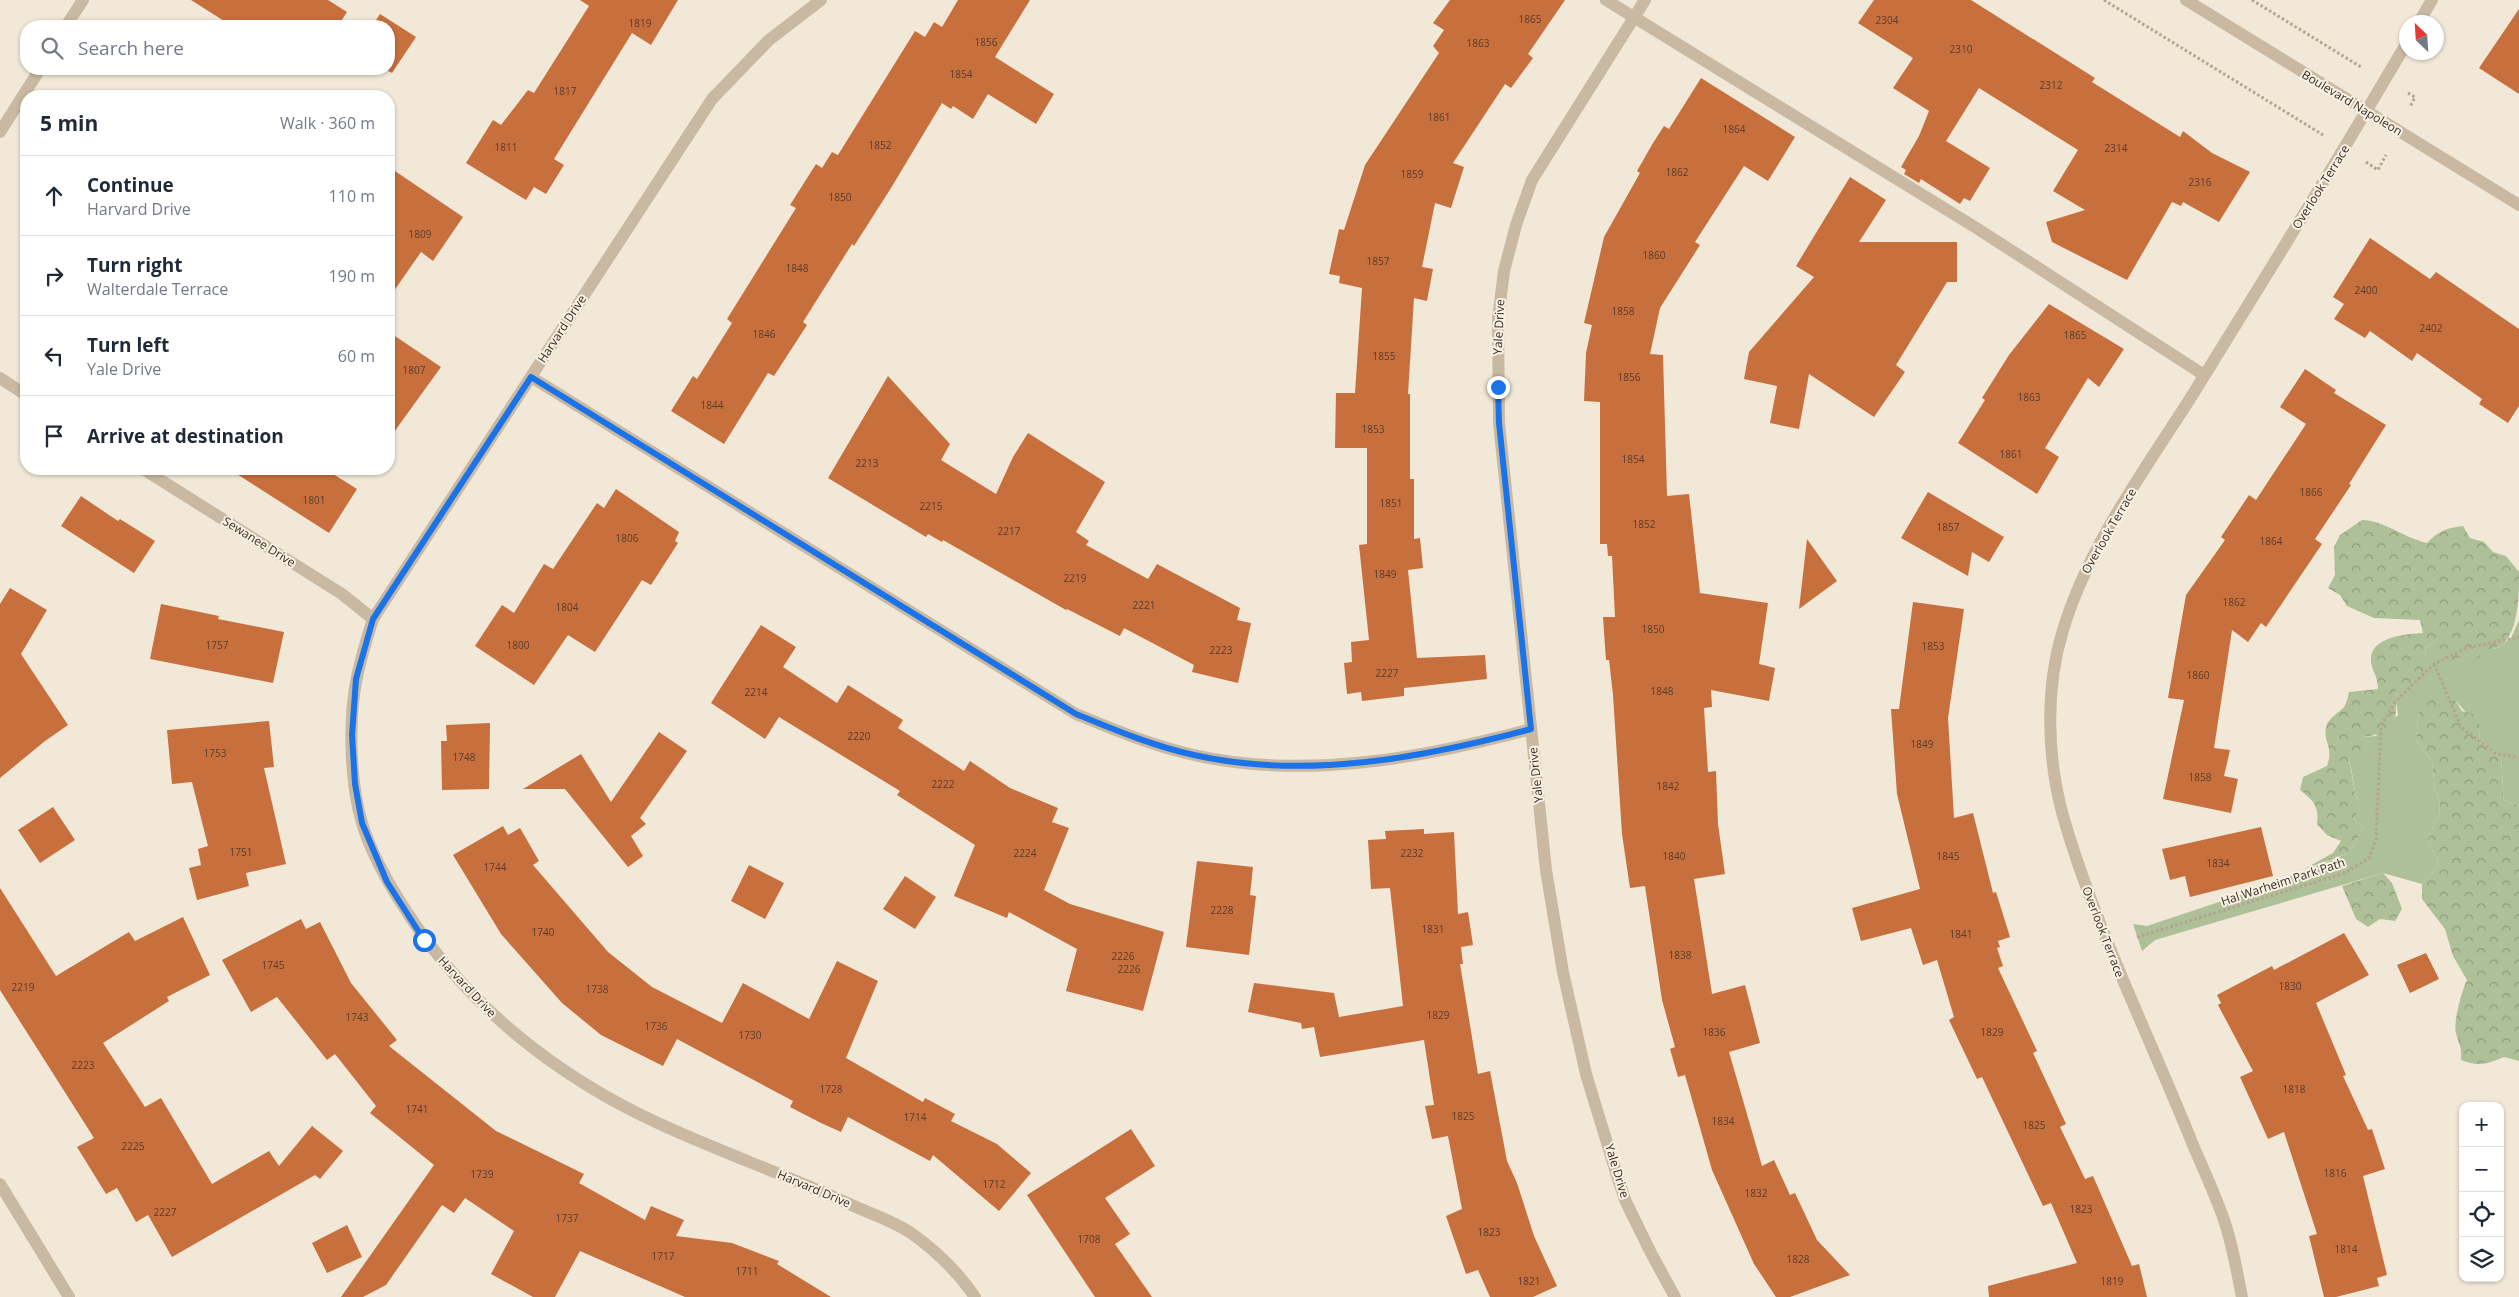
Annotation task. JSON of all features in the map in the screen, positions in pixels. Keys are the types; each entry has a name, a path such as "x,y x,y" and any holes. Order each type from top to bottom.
{"street":[{"path":"70,20 83,0"},
{"name":"Harvard Drive","path":"821,0 769,40 712,99 373,619 356,679 352,735 355,784 362,823 387,882 424,940 496,1019 539,1054 584,1085 660,1124 839,1199 910,1232 962,1277 975,1297"},
{"path":"1606,0 1969,224 2204,375"},
{"name":"Yale Drive","path":"1645,0 1532,180 1504,271 1498,319 1499,423 1546,870 1563,972 1586,1074 1626,1202 1675,1297"},
{"name":"Boulevard Napoleon","path":"2186,0 2519,205"},
{"path":"2423,15 2432,0"},
{"name":"Overlook Terrace","path":"2242,1297 2225,1224 2182,1116 2107,944 2084,882 2062,812 2055,773 2050,726 2053,680 2062,634 2090,558 2345,147 2399,56"},
{"path":"27,90 36,75"},
{"path":"0,132 20,100"},
{"path":"531,377 1076,714 1139,740 1194,755 1248,764 1302,766 1347,764 1433,752 1531,729"},
{"path":"0,378 20,391"},
{"name":"Sewanee Drive","path":"153,475 342,594 373,619"},
{"path":"0,1184 69,1297"}],"path":[{"path":"2104,0 2304,124 2345,147 2378,170 2415,97 2344,58 2252,0"},
{"name":"Hal Warheim Park Path","path":"2137,937 2345,873 2369,858 2376,839 2381,725 2396,701 2434,664 2467,648 2519,637"},
{"path":"2434,664 2461,726 2496,754 2519,756"}],"green space":[{"path":"2362,520 2379,523 2427,543 2443,531 2463,526 2470,538 2484,542 2493,552 2506,556 2519,572 2517,611 2512,629 2503,644 2485,652 2475,662 2461,657 2444,663 2436,651 2438,638 2426,648 2422,682 2412,685 2404,692 2397,688 2396,717 2391,728 2376,735 2362,737 2361,752 2348,757 2361,808 2353,819 2364,827 2349,853 2304,869 2333,853 2341,841 2327,835 2317,824 2317,813 2314,804 2300,790 2303,777 2327,766 2329,749 2325,732 2327,724 2344,707 2349,692 2378,689 2371,662 2375,647 2390,638 2423,633 2420,620 2374,618 2347,606 2340,595 2328,588 2335,575 2334,547 2340,535"},
{"path":"2519,620 2519,805 2504,800 2501,758 2479,742 2480,728 2455,700 2419,711 2416,739 2432,762 2435,789 2440,802 2439,815 2427,840 2438,861 2436,869 2422,884 2383,873 2155,940 2142,951 2133,924 2147,926 2252,891 2349,853 2364,827 2353,819 2361,808 2348,757 2362,737 2376,736 2398,715 2397,687 2404,692 2413,682 2420,672 2426,648 2438,638 2461,657 2497,648 2511,638"},
{"path":"2442,696 2455,700 2462,711 2477,715 2480,728 2479,742 2501,758 2504,800 2519,805 2519,1061 2504,1057 2483,1064 2461,1060 2461,1049 2455,1028 2467,980 2453,956 2445,929 2422,899 2422,884 2436,869 2438,861 2427,840 2439,815 2440,802 2435,789 2432,762 2416,739 2419,711 2427,699"},
{"path":"2383,873 2392,883 2402,909 2395,921 2380,919 2368,927 2356,919 2342,886"}],"building":[{"path":"191,0 328,0 347,12 342,20 223,20"},
{"path":"580,0 678,0 651,45 632,33 554,159 564,165 546,194 534,187 526,200 466,163 493,120 501,125 528,90 534,93 589,6"},
{"path":"958,0 1030,0 995,57 1054,94 1036,124 988,94 973,119 953,106 951,109 942,103 891,188 854,246 852,244 803,322 807,325 774,376 768,373 724,444 671,411 693,376 697,379 732,323 727,319 796,208 790,205 816,164 822,168 832,152 838,155 915,31 925,37 934,22 942,27"},
{"path":"1450,0 1565,0 1528,54 1533,58 1511,88 1505,84 1453,163 1464,167 1451,208 1435,203 1422,267 1433,269 1427,301 1414,298 1408,394 1410,394 1410,479 1414,479 1414,539 1420,538 1423,568 1408,570 1417,658 1485,655 1487,679 1404,688 1404,696 1362,701 1361,692 1347,694 1344,663 1352,662 1351,642 1369,640 1359,545 1367,544 1367,448 1335,448 1336,393 1355,393 1362,288 1339,283 1340,276 1329,274 1339,229 1344,230 1365,165 1439,53 1433,46 1444,30 1433,23"},
{"path":"1874,0 1971,0 2095,78 2092,82 2180,137 2183,131 2212,153 2250,172 2219,222 2183,202 2181,206 2172,202 2127,280 2052,242 2046,222 2085,210 2053,191 2078,150 1979,88 1946,141 1990,168 1970,201 1964,198 1960,204 1921,179 1919,183 1904,174 1906,170 1901,167 1919,136 1929,111 1893,88 1913,58 1858,23"},
{"path":"2519,9 2519,94 2479,68"},
{"path":"380,14 389,20 376,20"},
{"path":"395,24 416,37 395,68"},
{"path":"1701,78 1795,137 1768,181 1744,166 1695,242 1700,245 1660,308 1650,354 1663,355 1667,496 1689,494 1700,593 1768,603 1759,664 1775,668 1769,701 1711,690 1712,707 1704,708 1708,772 1716,771 1718,824 1725,874 1694,879 1712,994 1745,985 1760,1043 1729,1052 1762,1166 1774,1160 1790,1195 1795,1193 1817,1240 1850,1275 1790,1297 1776,1297 1754,1264 1712,1170 1685,1075 1678,1077 1670,1049 1675,1047 1662,1000 1645,886 1630,888 1622,834 1613,695 1609,660 1606,660 1603,617 1615,617 1612,556 1608,556 1607,544 1600,544 1600,402 1584,401 1586,353 1592,325 1584,323 1604,237 1640,173 1637,171 1653,143 1664,126 1669,129"},
{"path":"395,171 463,217 433,261 421,252 395,289"},
{"path":"1850,177 1886,200 1859,242 1957,242 1957,282 1947,282 1896,365 1905,372 1874,417 1809,374 1799,429 1770,423 1777,386 1744,379 1749,352 1814,277 1796,266"},
{"path":"2370,238 2430,279 2436,272 2519,329 2519,406 2508,423 2479,404 2482,399 2417,353 2412,361 2370,331 2365,338 2334,319 2344,304 2333,297"},
{"path":"2049,304 2124,349 2099,387 2088,378 2045,448 2059,457 2037,494 1958,443 1985,400 1982,398 2009,355"},
{"path":"395,336 441,367 395,431"},
{"path":"2305,369 2336,390 2334,393 2386,425 2349,484 2351,485 2315,539 2322,544 2266,627 2261,623 2248,642 2232,630 2214,748 2230,750 2224,776 2238,779 2231,813 2163,799 2184,700 2168,698 2186,595 2225,540 2221,537 2249,495 2256,500 2306,424 2280,407"},
{"path":"888,376 950,444 941,460 996,494 1013,457 1028,433 1105,482 1076,532 1089,541 1086,545 1148,579 1157,564 1240,608 1237,620 1251,623 1238,683 1192,672 1194,665 1124,628 1120,636 1066,610 943,540 942,542 928,534 926,537 828,478"},
{"path":"238,475 335,475 357,489 329,533"},
{"path":"616,489 679,532 675,541 678,543 651,585 642,580 595,652 568,635 534,685 475,646 502,605 514,613 544,564 553,569 597,503 604,508"},
{"path":"1928,492 2004,537 1989,562 1972,552 1968,576 1901,538"},
{"path":"81,496 118,521 120,519 155,541 134,573 61,526"},
{"path":"1807,539 1837,581 1799,609"},
{"path":"10,588 47,610 21,654 68,725 45,741 0,778 0,604"},
{"path":"1913,602 1964,609 1948,718 1954,818 1973,813 1993,893 1996,892 2010,937 1998,941 2000,947 1997,948 2003,966 1998,968 2037,1051 2033,1053 2066,1124 2060,1127 2085,1179 2093,1176 2132,1266 2139,1264 2147,1297 1989,1297 1988,1286 2077,1263 2051,1203 2043,1206 1982,1077 1977,1079 1949,1020 1954,1017 1937,960 1923,965 1911,928 1861,941 1852,908 1920,889 1897,794 1891,709 1899,709"},
{"path":"161,604 219,616 218,619 284,632 273,683 150,659"},
{"path":"761,625 796,647 783,667 837,703 848,685 903,720 898,728 964,771 970,761 1010,788 1058,808 1052,822 1069,828 1044,890 1070,904 1164,932 1143,1011 1066,991 1077,949 1009,912 1007,918 954,896 975,845 897,795 900,791 779,717 765,739 711,703"},
{"path":"269,721 274,767 264,768 286,864 246,873 249,886 197,900 189,868 201,865 198,849 208,846 192,782 172,784 167,730"},
{"path":"490,723 489,789 442,790 441,741 447,741 446,725"},
{"path":"659,732 687,751 640,818 646,824 631,836 643,856 628,867 565,789 523,789 581,754 611,802"},
{"path":"53,807 75,840 40,863 18,830"},
{"path":"503,826 508,835 520,828 539,861 533,865 608,952 652,987 722,1023 743,983 809,1019 837,961 878,981 846,1058 923,1102 925,1098 955,1114 951,1121 997,1144 1031,1173 999,1211 933,1155 930,1161 848,1117 841,1132 821,1123 790,1107 793,1101 677,1039 663,1066 601,1035 562,1003 501,934 453,855"},
{"path":"2261,827 2273,876 2190,897 2185,876 2170,880 2162,849"},
{"path":"1424,829 1424,834 1454,832 1458,914 1468,912 1473,945 1461,947 1463,964 1460,964 1478,1074 1490,1071 1507,1161 1517,1183 1534,1236 1557,1286 1533,1297 1490,1297 1478,1270 1466,1274 1446,1216 1462,1209 1448,1136 1432,1139 1425,1106 1434,1105 1424,1040 1320,1057 1314,1027 1302,1029 1301,1023 1248,1012 1254,983 1334,993 1339,1017 1403,1006 1390,888 1371,889 1368,840 1386,839 1385,831"},
{"path":"1197,861 1253,867 1250,895 1256,896 1249,955 1186,947"},
{"path":"749,865 784,883 765,919 731,901"},
{"path":"905,876 936,897 915,929 883,909"},
{"path":"0,888 56,976 129,932 135,941 183,917 210,975 167,997 169,1001 103,1043 145,1107 161,1098 212,1184 269,1151 279,1166 312,1126 343,1151 320,1179 315,1175 172,1257 148,1215 136,1222 117,1188 106,1194 77,1147 94,1138 0,990"},
{"path":"301,919 306,929 320,922 351,983 397,1040 389,1046 496,1131 584,1174 579,1183 645,1220 651,1206 684,1220 676,1236 732,1243 779,1261 777,1264 831,1297 685,1297 580,1251 555,1297 533,1297 491,1274 514,1231 465,1198 454,1213 442,1205 386,1285 363,1297 341,1297 434,1165 370,1113 376,1106 335,1054 327,1060 277,997 251,1012 222,960"},
{"path":"2344,933 2369,975 2316,1003 2346,1075 2343,1076 2368,1130 2372,1129 2385,1169 2363,1176 2387,1275 2377,1278 2379,1286 2336,1297 2324,1297 2309,1236 2317,1234 2284,1132 2268,1139 2240,1077 2253,1071 2218,1005 2221,1003 2217,995 2272,966 2274,970"},
{"path":"2426,953 2439,979 2410,993 2397,965"},
{"path":"1131,1129 1155,1166 1105,1198 1130,1234 1115,1244 1152,1297 1095,1297 1027,1195"},
{"path":"347,1225 362,1257 327,1273 312,1243"}],"route":[{"path":"424,940 387,882 362,823 355,784 352,735 356,679 373,619 403,570 531,377 1076,714 1139,740 1194,755 1248,764 1302,766 1347,764 1433,752 1484,742 1531,729 1499,423 1498,387"}]}
